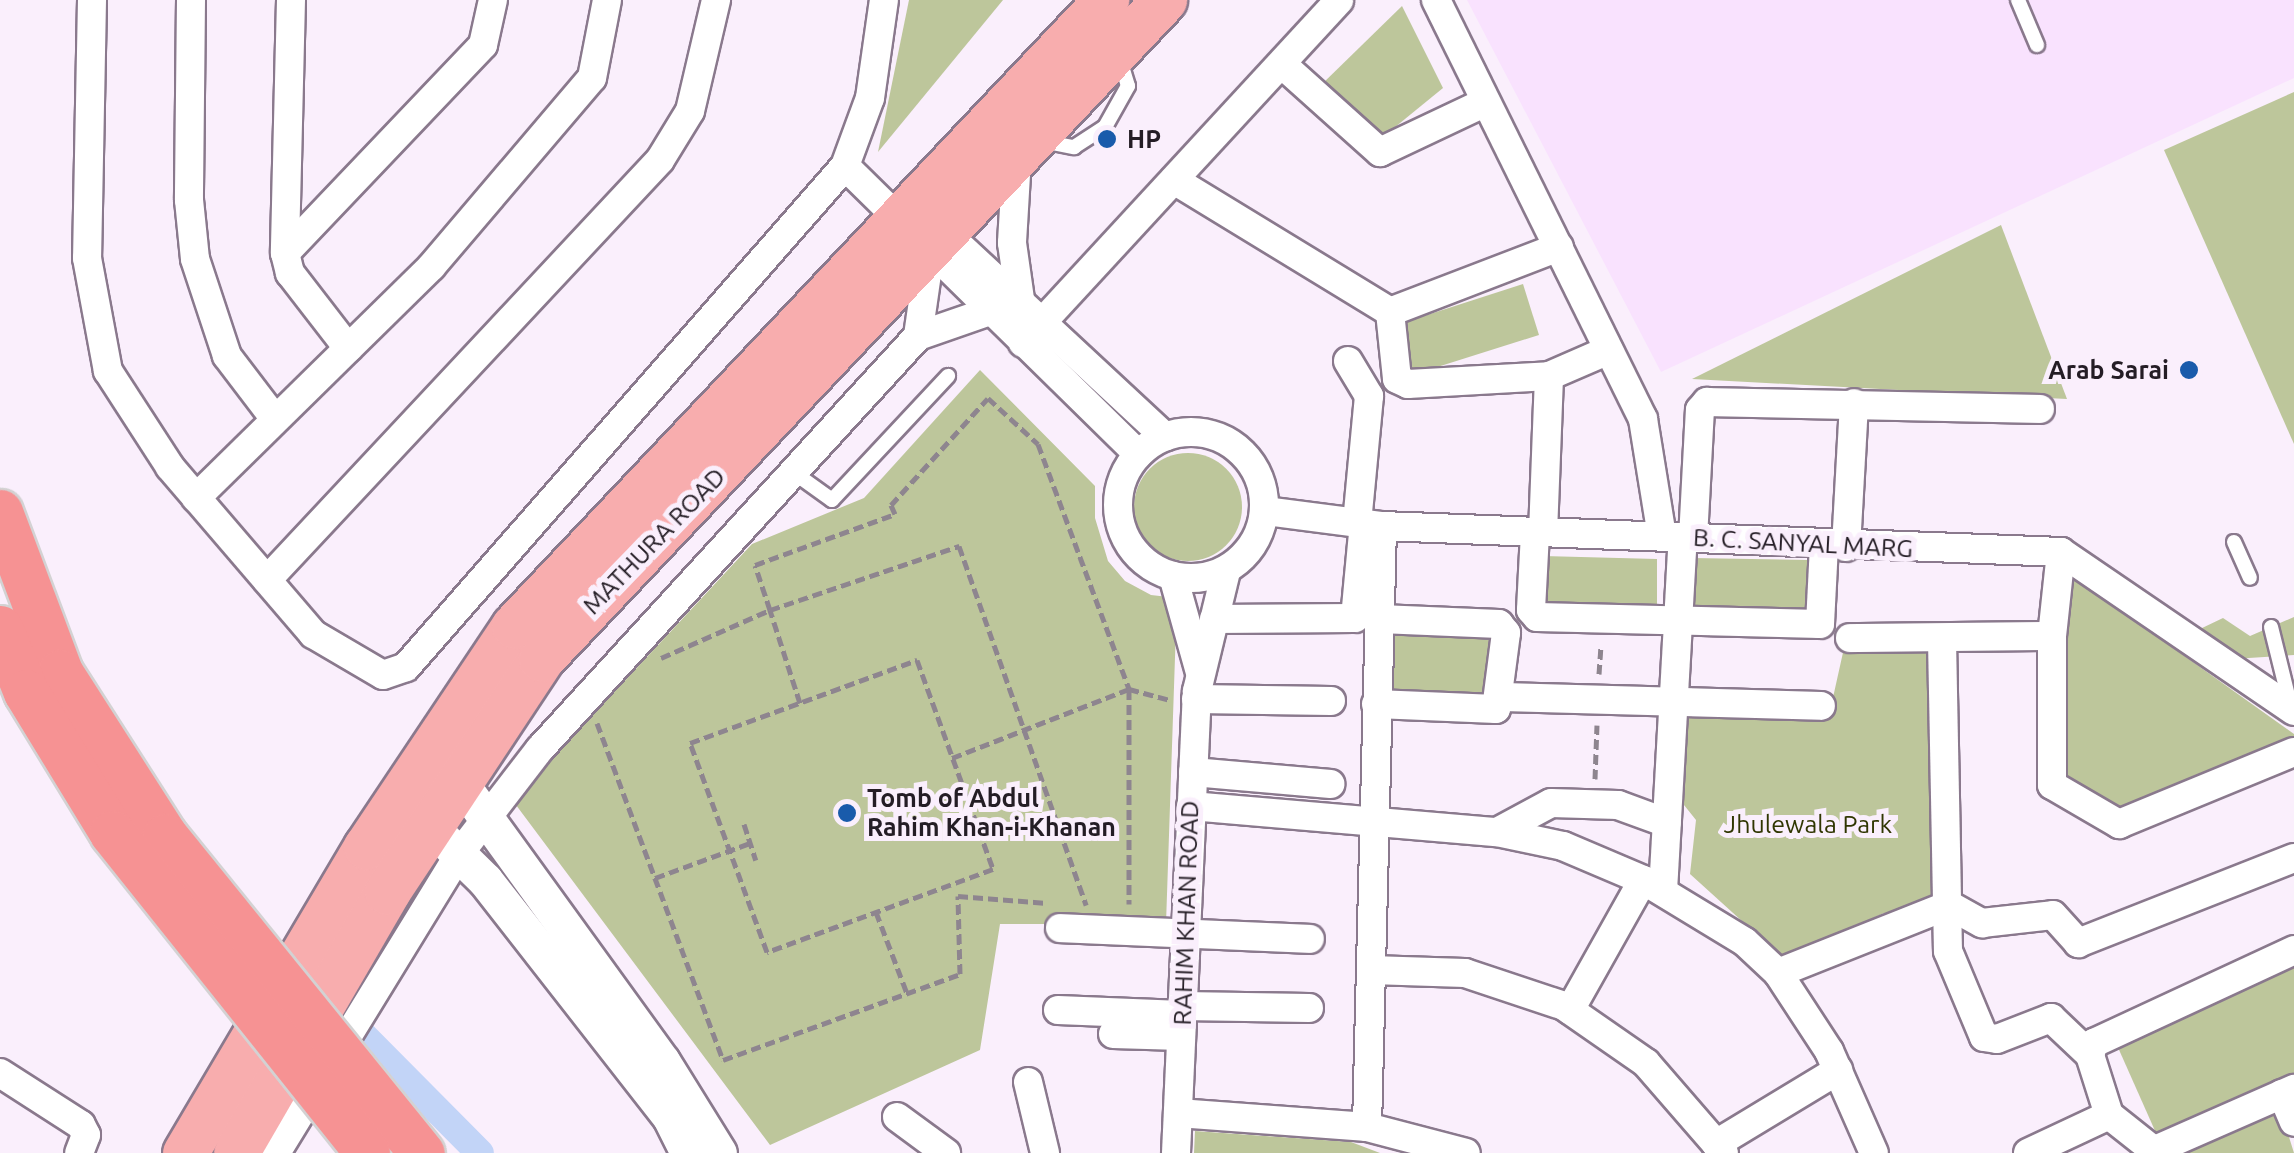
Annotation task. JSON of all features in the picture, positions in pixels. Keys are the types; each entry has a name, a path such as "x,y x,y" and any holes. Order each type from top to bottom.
{"highway":[{"path":"0,512 60,672 165,836 422,1153"},
{"path":"0,628 26,692 112,834 368,1153"}],"main road":[{"name":"MATHURA ROAD","path":"236,1153 445,840 460,782 541,659 922,228 1106,0"},
{"name":"MATHURA ROAD","path":"195,1135 366,847 514,626 922,228 1027,148 1164,0"}],"street":[{"path":"92,0 87,258 108,371 196,498 314,634 372,672 398,673 845,166 870,98 884,0"},
{"path":"192,0 188,200 195,259 220,343 276,419"},
{"path":"291,0 285,253 290,272 348,348"},
{"path":"285,253 483,44 493,0"},
{"path":"196,498 431,267 592,78 606,0"},
{"path":"266,580 660,160 690,111 716,0"},
{"path":"1028,325 1284,66 1339,0"},
{"path":"1436,0 1643,418 1680,537"},
{"path":"1284,66 1380,152 1486,102"},
{"path":"1027,148 1012,243 1028,325"},
{"path":"845,166 1164,437"},
{"path":"1174,180 1390,312 1402,382 1549,376 1609,350"},
{"path":"922,228 990,311 1028,325 1138,454"},
{"path":"918,336 922,228"},
{"path":"1390,312 1559,247"},
{"path":"688,1153 658,1102 445,840 486,820 540,749 918,336 990,311"},
{"path":"1214,619 1355,618 1368,524 1369,396 1348,361"},
{"path":"1549,376 1532,614 1820,624 1854,403"},
{"path":"1570,1010 1653,886 1666,823 1680,537 1702,406 1854,403 2040,409"},
{"path":"1199,432 1240,450 1263,488 1265,511 1259,535 1226,571 1173,576 1140,558 1119,518 1119,494 1138,454 1164,437 1199,432"},
{"name":"B. C. SANYAL MARG","path":"1265,511 1368,524 1539,533 2061,552"},
{"path":"1367,1126 1380,620 1368,524"},
{"path":"2293,709 2061,552 2052,636 2052,786 2114,824 2294,752"},
{"name":"RAHIM KHAN ROAD","path":"1176,1153 1198,688 1226,571"},
{"name":"RAHIM KHAN ROAD","path":"1173,576 1198,688"},
{"path":"1376,704 1491,712 1503,696 1504,626 1380,620"},
{"path":"1850,638 2052,636"},
{"path":"1942,640 1948,951 1978,1031 1997,1039 2051,1018 2090,1055 2109,1115 2156,1151 2288,1092 2294,1122"},
{"path":"1198,688 1331,701"},
{"path":"1503,696 1674,706 1822,706"},
{"path":"1192,772 1318,783 1304,815"},
{"path":"460,782 662,1061 719,1153"},
{"path":"1497,832 1551,803 1618,806 1666,823"},
{"path":"1191,806 1497,832 1563,846 1653,886 1745,942 1778,973 1838,1070 1874,1153"},
{"path":"1778,973 1949,906 1982,923 2053,914 2078,942 2294,858"},
{"path":"276,1153 402,906"},
{"path":"1059,912 1186,934 1310,939"},
{"path":"2090,1055 2104,1036 2294,950"},
{"path":"1370,970 1465,973 1570,1010 1646,1063 1720,1149 1838,1070"},
{"path":"1113,1034 1182,1019 1309,1008"},
{"path":"1058,1010 1182,1019"},
{"path":"0,1074 80,1125 86,1135 79,1153"},
{"path":"1046,1153 1036,1088 1059,1153"},
{"path":"1178,1113 1367,1126 1466,1153"},
{"path":"2028,1153 2109,1115"},
{"path":"897,1117 946,1153"}],"lane":[{"path":"2018,0 2036,45"},
{"path":"793,472 832,500 948,376"},
{"path":"2234,542 2250,578"},
{"path":"2272,627 2293,709"}],"path":[{"path":"800,703 755,564 896,514 891,505 988,398 1038,444 1129,689 1129,905 1115,906"},
{"path":"648,664 770,610 959,546 1086,906"},
{"path":"917,660 952,758 993,869 767,952 690,744 917,660"},
{"path":"952,758 1129,689 1173,701 1198,688"},
{"path":"595,718 723,1060 960,974 958,896 1059,912 1101,906"},
{"path":"744,824 756,860"},
{"path":"655,878 750,843"},
{"path":"876,912 907,993"}],"shaded area":[{"path":"1467,0 2294,0 2294,78 1661,372"}],"green space":[{"path":"909,0 1003,0 878,152"},
{"path":"1402,6 1443,88 1378,141 1319,87"},
{"path":"2294,92 2294,444 2164,150"},
{"path":"2001,225 2067,399 1692,379"},
{"path":"1523,284 1539,335 1412,375 1396,325"},
{"path":"980,370 1095,486 1095,518 1108,561 1125,581 1151,595 1177,598 1166,924 1000,924 980,1050 770,1145 513,801 752,544 864,498"},
{"path":"1188,453 1209,457 1226,469 1238,486 1242,507 1238,528 1226,545 1209,557 1188,561 1167,557 1150,545 1138,528 1134,507 1138,486 1150,469 1167,457"},
{"path":"1543,556 1657,559 1657,606 1542,604"},
{"path":"1693,558 1808,560 1807,608 1693,606"},
{"path":"2068,573 2294,734 2294,746 2120,817 2055,781"},
{"path":"2294,617 2294,655 2233,659 2200,629 2223,618 2250,636"},
{"path":"1389,635 1489,638 1487,701 1387,698"},
{"name":"Jhulewala Park","path":"1844,648 1932,648 1941,913 1884,913 1784,959 1690,874 1696,820 1672,790 1678,719 1696,707 1830,711"},
{"path":"2294,965 2294,1073 2156,1133 2116,1043"},
{"path":"2280,1108 2294,1153 2178,1153"},
{"path":"1195,1131 1351,1142 1380,1153 1194,1153"}],"waterway":[{"path":"315,987 480,1153"}],"place":[{"name":"HP","path":"1107,139"},
{"name":"Arab Sarai","path":"2189,370"},
{"name":"Tomb of Abdul Rahim Khan-i-Khanan","path":"847,813"}]}
